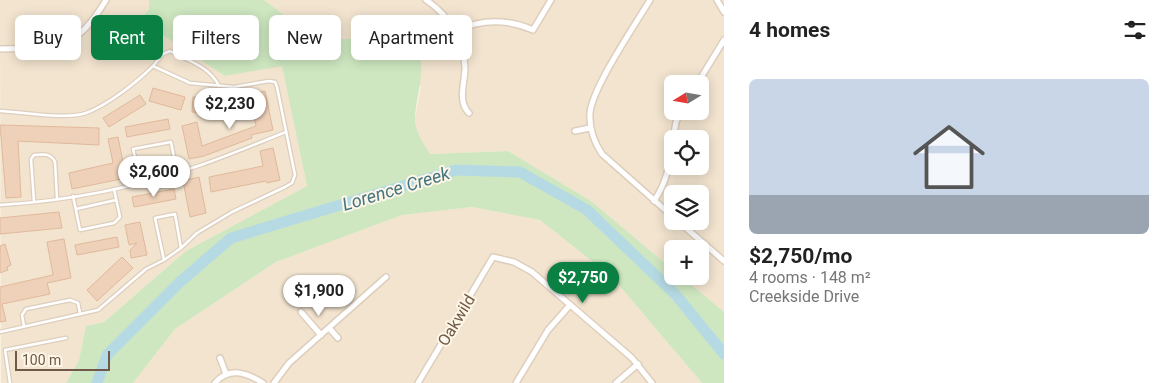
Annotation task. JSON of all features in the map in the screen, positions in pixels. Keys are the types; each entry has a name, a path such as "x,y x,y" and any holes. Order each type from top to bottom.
{"street":[{"path":"0,49 46,48 65,44 84,30 106,0"},
{"path":"426,0 443,15"},
{"path":"472,25 479,22 510,22 533,30 551,0"},
{"path":"650,0 594,95 590,113 590,128 602,154 664,209"},
{"path":"717,0 724,12"},
{"path":"703,75 724,40"},
{"path":"464,60 463,102 469,113"},
{"path":"575,131 590,128"},
{"path":"654,201 663,188 668,175"},
{"path":"689,230 724,260"},
{"name":"Oakwild","path":"418,383 493,257 525,267 570,305"},
{"path":"274,383 289,363 386,277"},
{"path":"516,383 548,330 570,305 638,364 652,383"},
{"path":"301,312 321,335"},
{"path":"329,328 338,338"},
{"path":"220,358 226,374"},
{"path":"616,383 638,364"},
{"path":"215,383 226,374 241,373 263,383"}],"lane":[{"path":"0,112 70,116 86,113 134,85 163,54 170,51 208,70 214,76 219,86"},
{"path":"0,332 103,306 146,269 182,248 197,233 232,212 292,183 295,175 275,82 269,81 234,87 190,83 153,66"},
{"path":"0,205 73,196 141,182 177,172 286,132"},
{"path":"141,182 133,149 171,142 177,172"},
{"path":"34,202 31,159 34,155 48,155 53,158 57,198"},
{"path":"138,168 175,160"},
{"path":"73,196 80,230 114,222 120,216 114,188"},
{"path":"76,209 116,200"},
{"path":"164,260 155,218 175,214 182,248"},
{"path":"24,326 22,315 26,309 70,300 78,304 80,313"},
{"path":"10,383 5,350 66,338"}],"shaded area":[{"path":"0,0 149,0 149,8 144,15 91,15 91,60 163,60 163,27 173,30 173,60 259,60 259,58 282,65 307,186 186,251 104,322 86,326 79,360 66,383 1,383"},
{"path":"264,0 724,0 724,312 692,285 709,285 709,240 664,240 664,262 591,201 508,151 430,154 416,130 415,118 421,86 376,60 472,60 472,15 351,15 351,45 341,40 341,15 284,15"},
{"path":"472,207 540,220 612,277 702,383 133,383 175,329 276,262 402,215"}],"green space":[{"path":"149,0 264,0 284,15 269,15 269,60 341,60 341,39 351,39 351,60 420,60 421,73 415,123 420,137 430,154 508,151 591,201 664,262 664,285 692,285 724,312 724,383 702,383 612,277 540,220 472,207 402,215 276,262 175,329 133,383 66,383 79,360 86,326 104,322 186,251 307,186 282,66 225,76 201,60 259,60 259,15 173,15 173,42 163,35 163,15 144,15 149,9"}],"building":[{"path":"153,88 185,97 181,110 149,101"},
{"path":"265,91 273,130 251,135 252,138 204,156 189,159 182,126 197,122 202,146 256,126 249,95"},
{"path":"140,95 146,104 109,127 103,118"},
{"path":"193,97 241,102 239,117 192,112"},
{"path":"168,119 170,129 127,137 125,127"},
{"path":"0,125 99,128 99,145 18,141 21,197 6,198"},
{"path":"118,137 126,178 72,189 69,173 113,163 108,139"},
{"path":"273,148 280,180 211,192 209,177 263,166 260,151"},
{"path":"199,177 206,213 190,217 183,181"},
{"path":"174,189 176,199 134,207 132,197"},
{"path":"59,212 62,228 0,234 0,218"},
{"path":"140,222 147,255 131,258 130,250 137,243 129,245 125,225"},
{"path":"117,237 119,247 77,255 75,245"},
{"path":"64,239 71,278 47,283 50,294 2,304 6,321 0,322 0,287 53,275 47,242"},
{"path":"5,244 11,265 7,267 8,270 0,273 0,246"},
{"path":"122,257 133,268 97,301 87,290"}],"waterway":[{"name":"Lorence Creek","path":"97,383 107,355 180,282 231,238 456,170 520,172 587,210 676,295 724,354"}]}
